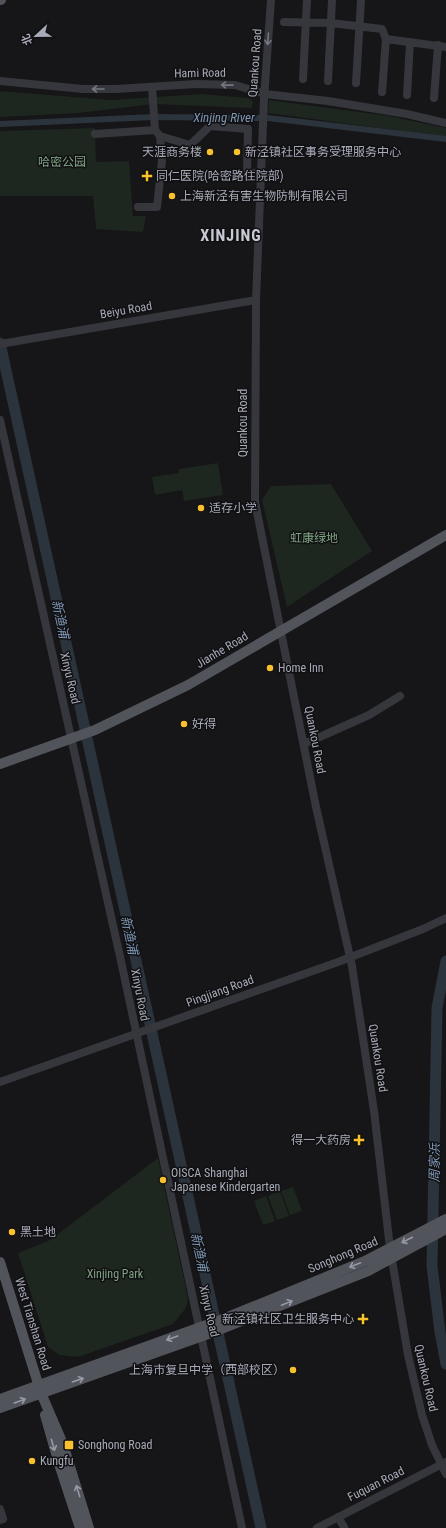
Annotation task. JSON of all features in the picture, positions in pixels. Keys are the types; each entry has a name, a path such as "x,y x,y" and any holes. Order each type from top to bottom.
{"main road":[{"name":"Jianhe Road","path":"0,764 95,730 188,685 280,630 442,537"},
{"name":"Songhong Road","path":"224,1323 365,1261 446,1219"},
{"name":"Songhong Road","path":"0,1399 40,1389 368,1271 446,1229"},
{"name":"West Tianshan Road","path":"0,1262 40,1389 63,1444 89,1528"},
{"name":"Songhong Road","path":"0,1408 40,1389"},
{"name":"West Tianshan Road","path":"40,1389 46,1419 80,1528"}],"street":[{"name":"Quankou Road","path":"271,0 264,97 256,300 255,502 316,806 350,956 374,1111 390,1248 408,1355 425,1423 443,1463 446,1474"},
{"path":"303,79 307,0"},
{"path":"328,81 332,0"},
{"path":"356,83 361,0"},
{"path":"284,22 331,22 382,29 386,39 382,92"},
{"path":"386,39 442,46 434,98"},
{"path":"407,95 410,42"},
{"name":"Hami Road","path":"0,81 83,89 196,84 234,85 264,97 336,103 407,114 446,123"},
{"path":"138,207 157,207 162,161 157,133 152,87"},
{"path":"95,134 157,133 190,145 210,126 248,129 248,172 261,174"},
{"name":"Beiyu Road","path":"4,343 256,300"},
{"name":"Xinyu Road","path":"0,420 205,1330 242,1528"},
{"path":"304,744 368,715 400,696"},
{"name":"Pingjiang Road","path":"0,1082 157,1027 423,929 446,918"},
{"name":"Fuquan Road","path":"317,1528 443,1463"},
{"path":"0,1509 3,1519 0,1520"},
{"path":"338,1517 344,1527"}],"green space":[{"path":"0,91 111,100 201,94 249,98 253,102 252,108 154,104 79,113 0,117"},
{"path":"269,100 389,116 446,128 446,137 268,113"},
{"name":"哈密公园","path":"95,128 96,162 129,161 133,216 146,216 143,232 96,229 93,196 0,196 0,131"},
{"path":"218,463 223,495 184,501 182,490 155,495 152,477 179,473 179,469"},
{"name":"虹康绿地","path":"331,484 372,551 287,607 262,500 271,486"},
{"name":"Xinjing Park","path":"158,1158 188,1298 186,1308 173,1324 78,1357 59,1355 48,1347 18,1253 50,1240"},
{"path":"293,1187 302,1211 290,1215 281,1191"},
{"path":"280,1191 289,1216 277,1220 268,1196"},
{"path":"266,1196 275,1221 263,1225 254,1201"}],"waterway":[{"name":"Xinjing River","path":"0,124 154,117 268,118 446,139"},
{"name":"新渔浦","path":"0,343 261,1528"},
{"name":"周家浜","path":"446,961 437,1008 432,1266 440,1332 446,1364"}],"place":[{"name":"天涯商务楼","path":"210,152"},
{"name":"新泾镇社区事务受理服务中心","path":"237,152"},
{"name":"同仁医院(哈密路住院部)","path":"147,176"},
{"name":"上海新泾有害生物防制有限公司","path":"172,196"},
{"name":"适存小学","path":"201,508"},
{"name":"Home Inn","path":"270,668"},
{"name":"好得","path":"184,724"},
{"name":"得一大药房","path":"359,1140"},
{"name":"OISCA Shanghai Japanese Kindergarten","path":"163,1180"},
{"name":"黑土地","path":"12,1232"},
{"name":"新泾镇社区卫生服务中心","path":"363,1319"},
{"name":"上海市复旦中学（西部校区）","path":"293,1370"},
{"name":"Songhong Road","path":"69,1445"},
{"name":"Kungfu","path":"32,1461"}],"district":[{"name":"XINJING","path":"231,235"}]}
